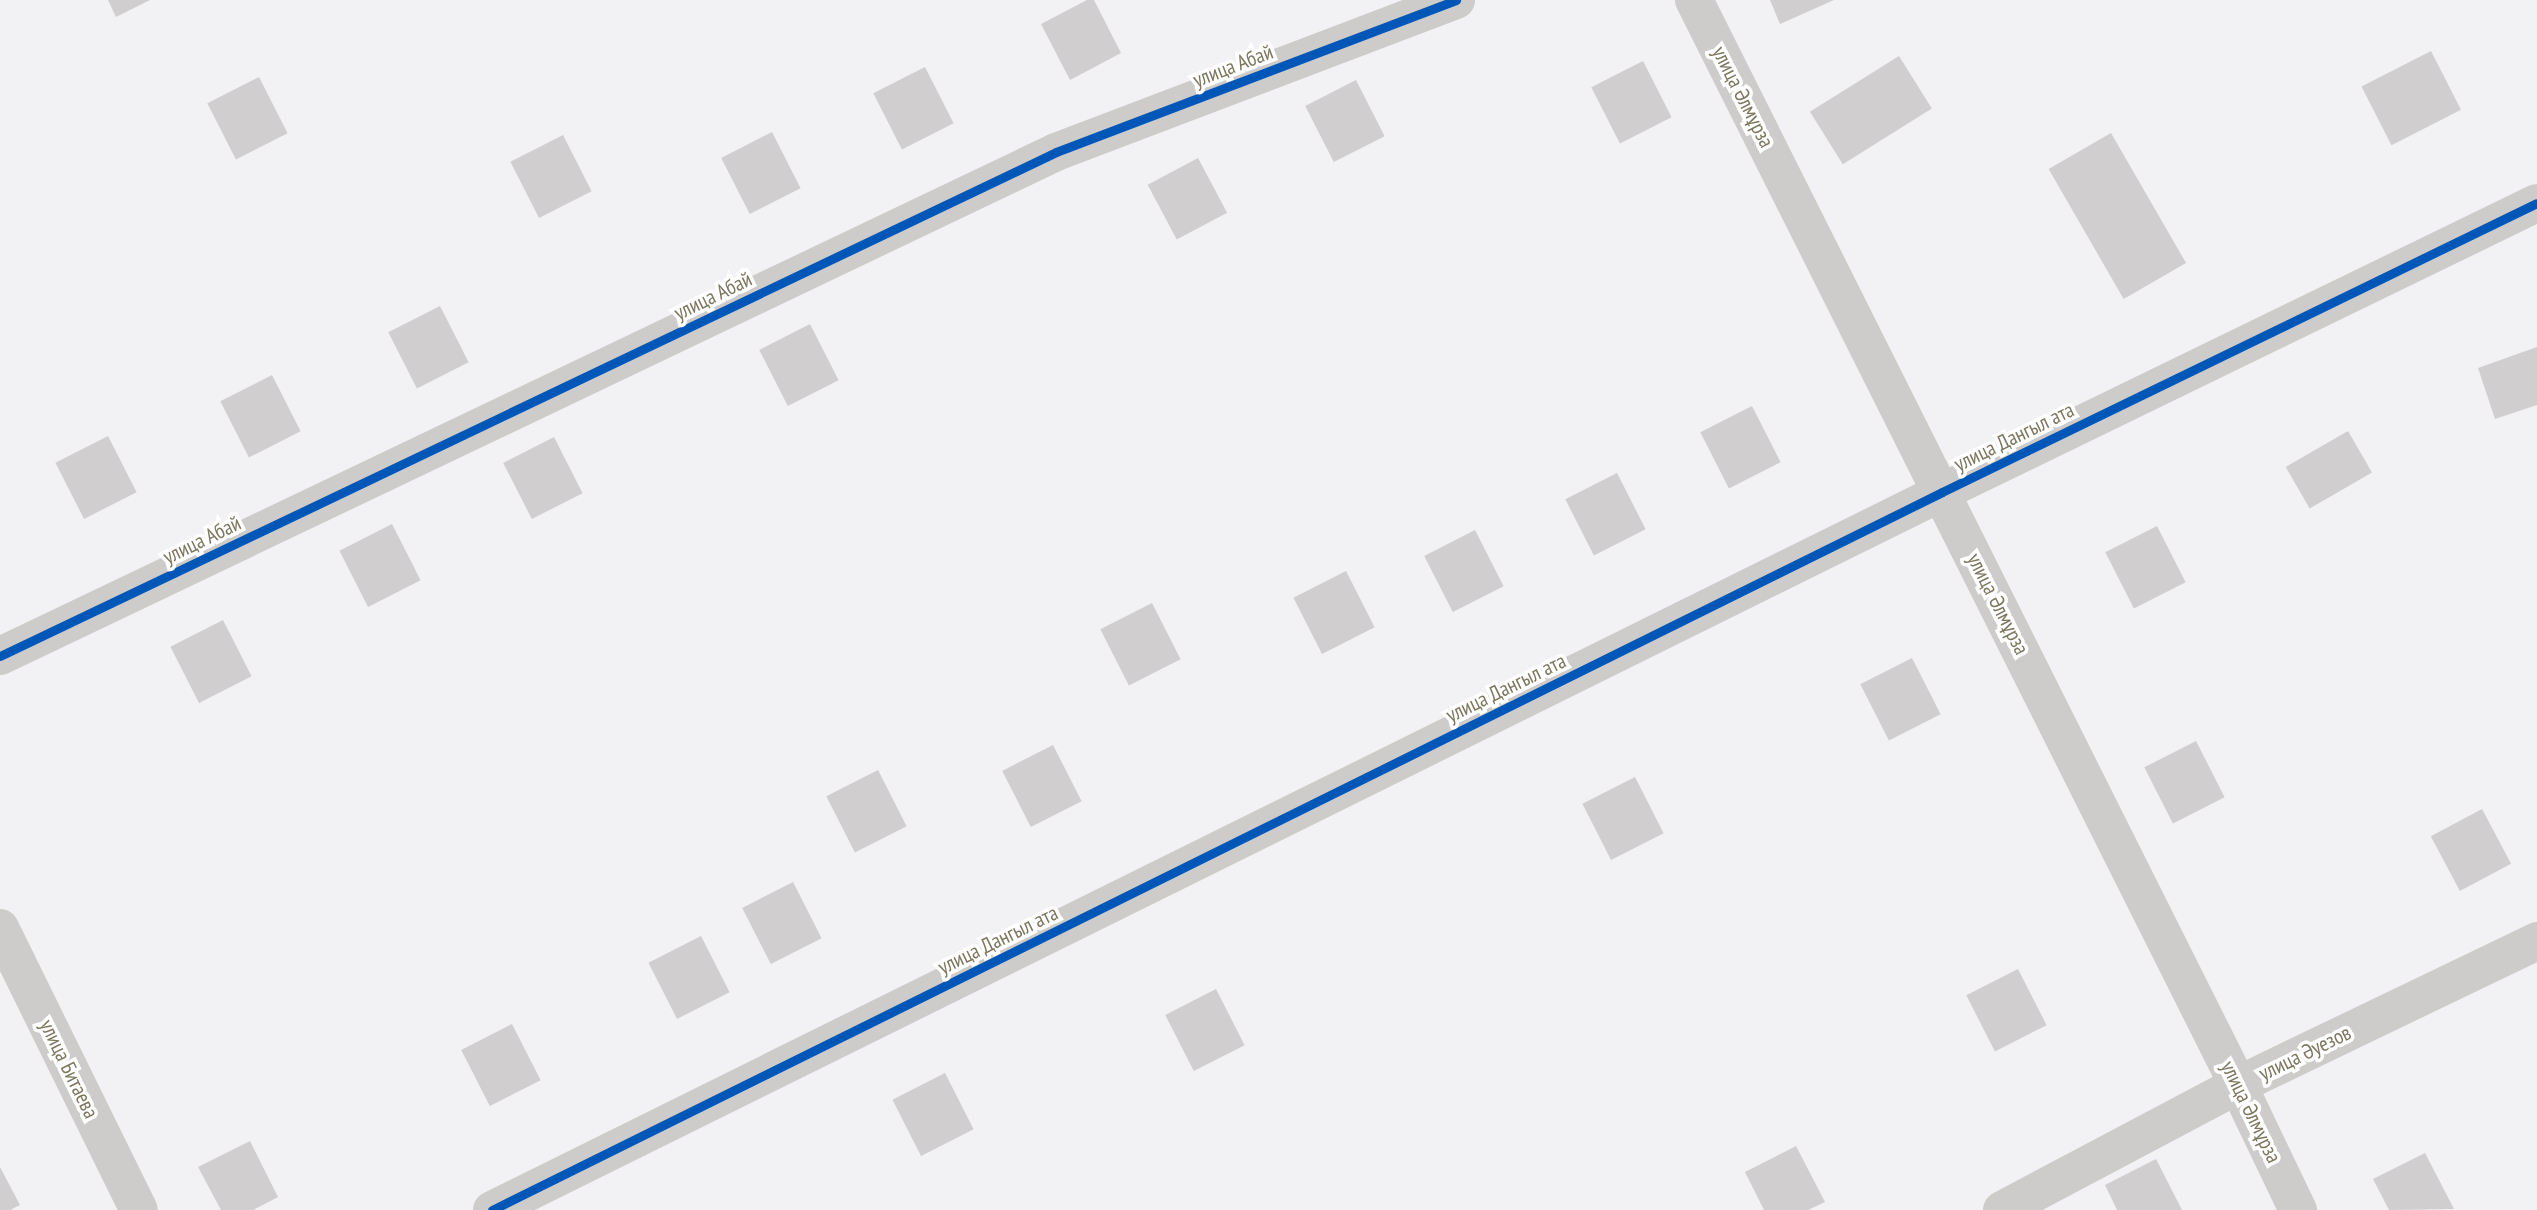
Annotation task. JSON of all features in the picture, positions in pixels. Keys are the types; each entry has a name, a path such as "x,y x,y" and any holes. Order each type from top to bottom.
{"street":[{"name":"улица Абай","path":"0,656 1056,152 1456,0"},
{"name":"улица Әлмұрза","path":"1694,0 1942,492 2298,1210"},
{"name":"улица Дангыл ата","path":"492,1210 1942,492 2537,203"},
{"name":"улица Битаева","path":"0,928 139,1210"},
{"name":"улица Әуезов","path":"2002,1210 2238,1085 2537,941"}],"building":[{"path":"108,0 150,0 116,17"},
{"path":"1087,0 1094,0 1121,53 1070,80 1041,24"},
{"path":"1770,0 1834,0 1780,24"},
{"path":"2431,51 2461,110 2391,145 2362,86"},
{"path":"1899,56 1932,109 1843,164 1810,112"},
{"path":"1643,61 1672,117 1620,143 1591,87"},
{"path":"925,67 954,123 902,149 873,93"},
{"path":"259,77 288,133 236,159 207,103"},
{"path":"1356,80 1385,136 1334,162 1305,106"},
{"path":"772,132 801,188 750,214 721,158"},
{"path":"2111,133 2186,263 2124,299 2049,169"},
{"path":"563,135 592,191 539,218 510,162"},
{"path":"1198,158 1227,213 1177,240 1148,185"},
{"path":"440,306 469,362 417,388 388,332"},
{"path":"810,324 839,380 788,406 759,350"},
{"path":"2537,347 2537,405 2495,419 2478,368"},
{"path":"272,375 301,431 249,457 220,401"},
{"path":"1752,406 1781,462 1729,488 1700,432"},
{"path":"2348,431 2372,473 2310,509 2286,467"},
{"path":"108,436 137,492 84,519 55,463"},
{"path":"554,437 583,493 532,519 503,463"},
{"path":"1617,473 1646,529 1594,555 1565,499"},
{"path":"392,524 421,580 368,607 339,551"},
{"path":"2157,526 2186,582 2134,608 2105,552"},
{"path":"1475,530 1504,586 1453,612 1424,556"},
{"path":"1346,571 1375,627 1322,654 1293,598"},
{"path":"1152,603 1181,659 1129,685 1100,629"},
{"path":"223,620 252,676 199,703 170,647"},
{"path":"1912,658 1941,714 1889,740 1860,684"},
{"path":"2196,741 2225,797 2173,823 2144,767"},
{"path":"1053,745 1082,801 1031,827 1002,771"},
{"path":"878,770 907,826 855,852 826,796"},
{"path":"1635,777 1664,833 1611,860 1582,804"},
{"path":"2482,809 2511,864 2460,891 2431,836"},
{"path":"793,882 822,938 771,964 742,908"},
{"path":"701,936 730,992 677,1019 648,963"},
{"path":"2018,969 2047,1025 1995,1051 1966,995"},
{"path":"1216,989 1245,1045 1194,1071 1165,1015"},
{"path":"512,1024 541,1080 490,1106 461,1050"},
{"path":"945,1073 974,1129 921,1156 892,1100"},
{"path":"250,1141 278,1197 253,1210 221,1210 198,1167"},
{"path":"1796,1146 1825,1202 1808,1210 1764,1210 1745,1172"},
{"path":"2425,1153 2454,1209 2389,1210 2373,1179"},
{"path":"2156,1159 2182,1210 2117,1210 2105,1185"},
{"path":"0,1167 20,1205 10,1210 0,1210"}],"cycle path":[{"path":"0,656 1056,152 1456,0"},
{"path":"492,1210 1942,492 2537,203"}]}
